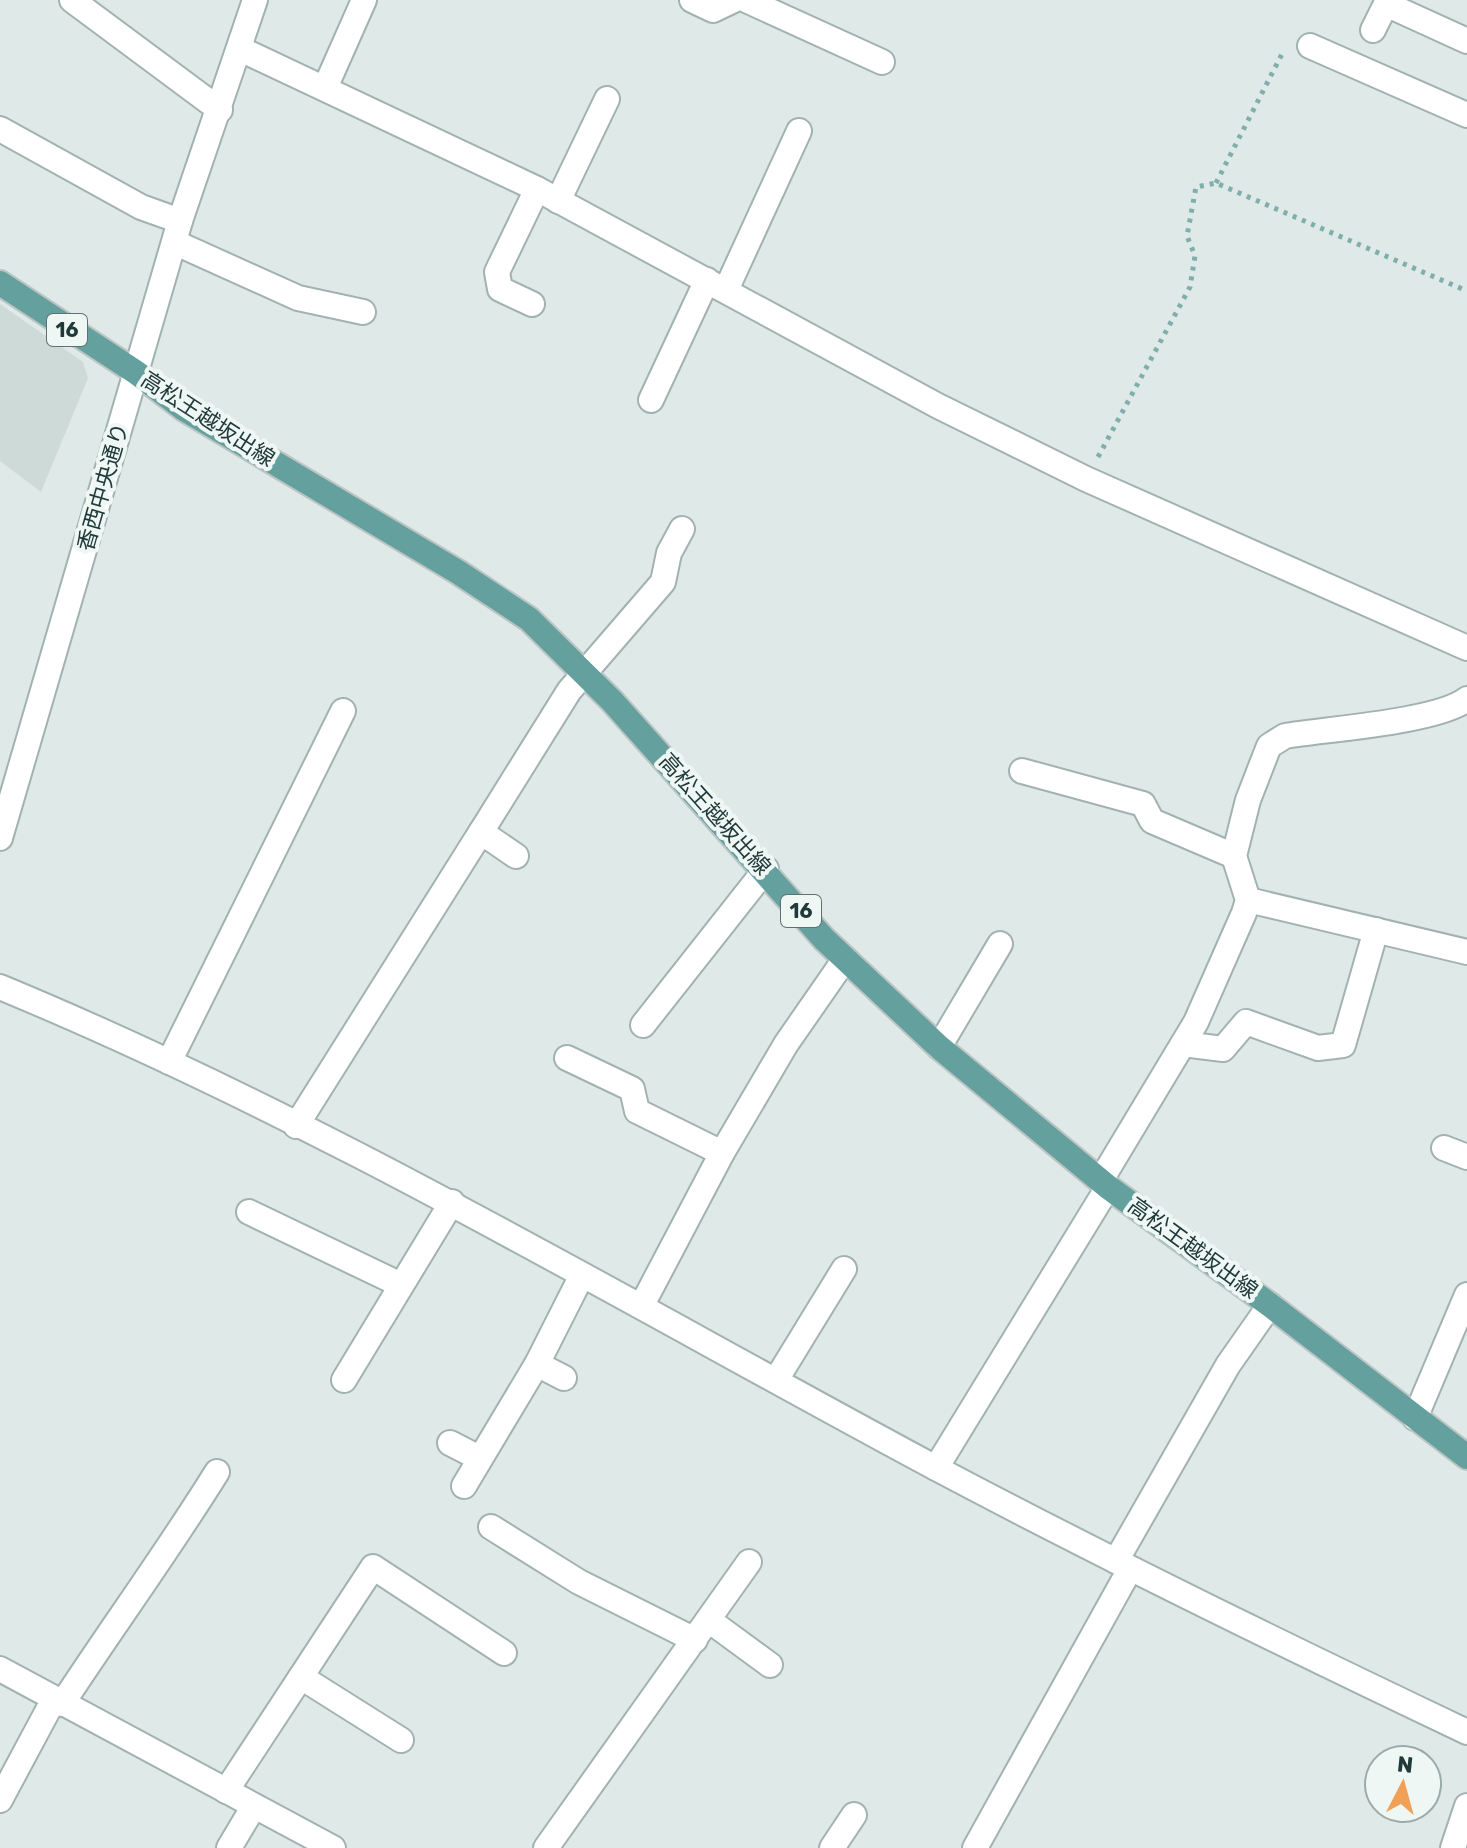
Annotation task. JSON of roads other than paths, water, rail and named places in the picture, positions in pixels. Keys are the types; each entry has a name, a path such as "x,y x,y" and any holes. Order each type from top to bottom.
{"main road":[{"name":"高松王越坂出線","path":"0,283 137,373 184,409 458,572 529,619 766,869 845,959 939,1047 1105,1183 1467,1457"}],"street":[{"path":"72,0 220,110"},
{"name":"香西中央通り","path":"0,838 178,232 255,0"},
{"path":"325,88 364,0"},
{"path":"692,0 713,10 734,0"},
{"path":"746,0 882,62"},
{"path":"1373,30 1386,4 1467,41"},
{"path":"1310,46 1467,115"},
{"path":"240,49 548,195 938,406 1086,479 1467,648"},
{"path":"532,304 500,289 497,272 607,99"},
{"path":"0,129 298,298 363,312"},
{"path":"651,400 799,131"},
{"path":"296,1126 584,674 663,582 669,553 682,529"},
{"path":"936,1468 1105,1183 1209,998 1248,900 1234,856 1248,800 1269,746 1285,736 1414,718 1456,708 1467,699"},
{"path":"169,1062 343,711"},
{"path":"1022,771 1143,804 1152,821 1234,856"},
{"path":"481,832 516,856"},
{"path":"643,1025 766,869"},
{"path":"1248,900 1467,952"},
{"path":"1183,1044 1223,1049 1246,1022 1318,1048 1343,1045 1376,930"},
{"path":"939,1047 1000,944"},
{"path":"642,1305 722,1153 786,1044 845,959"},
{"path":"0,987 169,1062 452,1202 936,1468 1123,1565 1467,1732"},
{"path":"567,1058 632,1089 637,1111 722,1153"},
{"path":"344,1380 452,1202"},
{"path":"249,1212 401,1285"},
{"path":"776,1380 844,1269"},
{"path":"464,1486 537,1364 582,1275"},
{"path":"1415,1418 1467,1295"},
{"path":"975,1848 1228,1365 1270,1305"},
{"path":"537,1364 564,1378"},
{"path":"450,1443 479,1458"},
{"path":"0,1800 58,1701 167,1553 217,1472"},
{"path":"491,1527 579,1582 702,1631 770,1665"},
{"path":"546,1848 749,1562"},
{"path":"226,1791 373,1567 504,1653"},
{"path":"0,1669 333,1848"},
{"path":"301,1677 401,1740"},
{"path":"229,1848 254,1806"},
{"path":"1453,1848 1467,1806"},
{"path":"832,1848 854,1815"}]}
